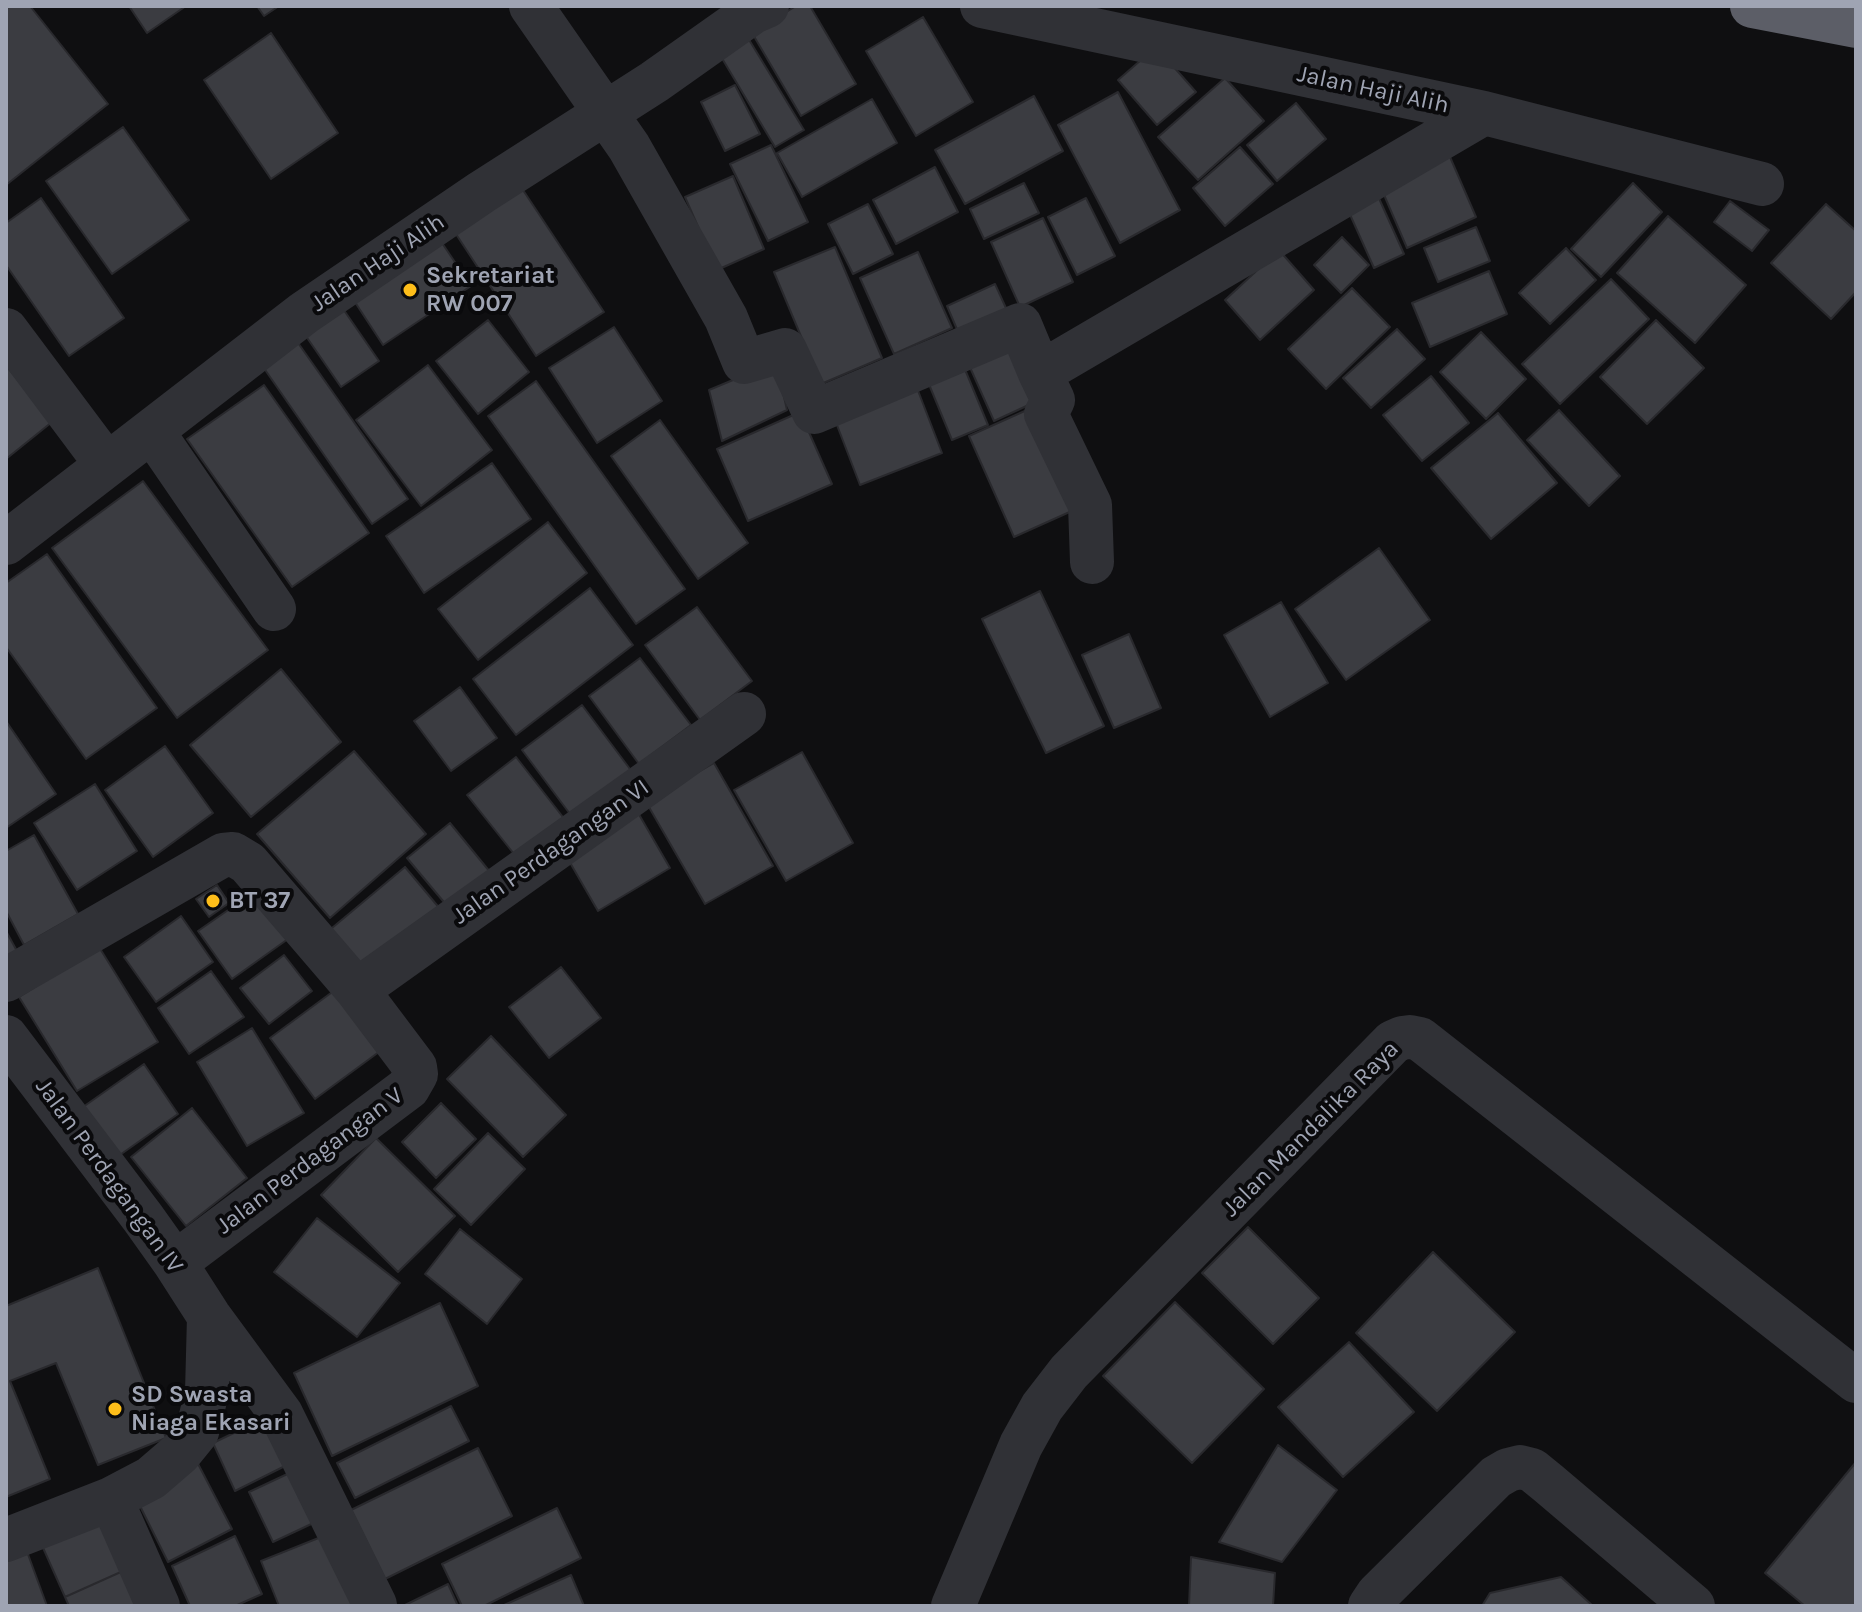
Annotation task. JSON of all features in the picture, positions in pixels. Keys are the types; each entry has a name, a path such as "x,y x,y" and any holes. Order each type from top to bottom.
{"highway":[{"path":"1752,6 1856,26"}],"street":[{"path":"531,6 629,147 726,318 744,362 785,350 814,412 1020,325 1053,400 1046,414 1090,505 1092,562"},
{"name":"Jalan Haji Alih","path":"6,543 304,313 482,192 607,114 753,12 767,6"},
{"name":"Jalan Haji Alih","path":"982,6 1484,113 1762,184"},
{"path":"1040,373 1484,113"},
{"path":"6,330 107,465"},
{"path":"152,431 274,609"},
{"name":"Jalan Perdagangan VI","path":"357,990 744,714"},
{"name":"Jalan Perdagangan V","path":"6,980 223,855 233,854 248,863 357,990 415,1067 416,1074 408,1088 175,1263"},
{"name":"Jalan Perdagangan IV","path":"6,1037 175,1263 209,1316 281,1414 375,1605"},
{"name":"Jalan Mandalika Raya","path":"953,1606 1021,1445 1042,1407 1069,1372 1393,1042 1402,1038 1420,1039 1856,1381"},
{"path":"6,1540 111,1499 151,1478 180,1453 197,1432 207,1392 209,1316"},
{"path":"1370,1606 1378,1594 1496,1477 1520,1467 1532,1470 1693,1606"},
{"path":"111,1499 158,1606"}],"building":[{"path":"6,6 30,6 108,104 6,185"},
{"path":"129,6 186,6 147,33"},
{"path":"257,6 279,6 264,16"},
{"path":"796,6 810,6 856,84 801,116 752,33"},
{"path":"923,17 973,102 916,136 866,51"},
{"path":"271,33 338,133 271,179 204,80"},
{"path":"748,38 804,130 775,147 720,55"},
{"path":"1156,47 1196,92 1157,125 1118,80"},
{"path":"1225,78 1264,121 1198,180 1158,137"},
{"path":"735,85 760,134 725,151 701,102"},
{"path":"1118,92 1180,210 1120,243 1058,125"},
{"path":"1034,96 1063,151 965,204 935,150"},
{"path":"872,99 897,143 802,197 777,153"},
{"path":"1296,103 1326,139 1277,181 1247,145"},
{"path":"123,127 189,220 112,274 46,181"},
{"path":"771,145 808,222 768,241 730,164"},
{"path":"1240,147 1273,184 1225,226 1193,188"},
{"path":"1447,150 1476,217 1407,248 1378,181"},
{"path":"935,167 958,212 896,244 873,200"},
{"path":"733,176 764,249 717,270 685,197"},
{"path":"517,181 604,312 536,356 450,225"},
{"path":"1024,183 1039,213 984,239 970,209"},
{"path":"1633,183 1662,212 1601,277 1571,249"},
{"path":"1373,185 1404,254 1374,268 1343,199"},
{"path":"41,198 124,318 69,356 6,265 6,223"},
{"path":"1086,198 1115,256 1077,275 1048,217"},
{"path":"1730,201 1769,230 1752,251 1714,222"},
{"path":"868,204 893,254 853,274 828,224"},
{"path":"1826,204 1856,231 1856,292 1831,319 1771,263"},
{"path":"1668,216 1746,285 1695,343 1617,273"},
{"path":"1043,218 1073,282 1020,307 991,242"},
{"path":"1476,227 1490,261 1438,282 1424,248"},
{"name":"Sekretariat RW 007","path":"436,234 471,286 383,345 349,293"},
{"path":"1342,237 1369,265 1341,293 1314,265"},
{"path":"835,247 882,358 821,384 774,272"},
{"path":"1566,248 1596,280 1550,324 1519,293"},
{"path":"1279,250 1314,290 1260,340 1225,300"},
{"path":"918,252 952,328 894,354 860,278"},
{"path":"1489,271 1507,314 1430,347 1412,303"},
{"path":"1611,279 1649,319 1560,404 1522,364"},
{"path":"995,284 1011,319 962,341 947,306"},
{"path":"1352,288 1390,327 1326,389 1288,349"},
{"path":"339,303 379,361 341,387 301,329"},
{"path":"488,320 529,372 478,414 436,361"},
{"path":"1656,320 1704,368 1647,424 1600,377"},
{"path":"614,327 662,401 597,443 549,368"},
{"path":"1397,329 1425,359 1371,408 1343,378"},
{"path":"1017,331 1046,397 994,421 964,354"},
{"path":"1481,332 1526,379 1486,419 1440,372"},
{"path":"296,340 408,499 372,524 261,364"},
{"path":"776,362 787,410 722,441 709,390"},
{"path":"6,365 52,422 6,459"},
{"path":"428,365 492,450 421,506 356,420"},
{"path":"964,367 988,425 952,440 928,382"},
{"path":"1431,376 1469,423 1422,461 1383,415"},
{"path":"536,381 685,589 636,624 488,416"},
{"path":"264,385 369,533 292,587 187,439"},
{"path":"917,388 942,453 860,485 835,420"},
{"path":"1038,405 1083,506 1014,537 969,436"},
{"path":"1559,410 1620,476 1589,506 1527,440"},
{"path":"800,412 832,484 748,521 717,449"},
{"path":"1498,413 1557,483 1491,539 1431,468"},
{"path":"660,420 748,543 698,579 611,456"},
{"path":"492,463 531,519 424,593 386,536"},
{"path":"143,481 268,650 177,718 52,548"},
{"path":"548,522 587,573 478,660 438,609"},
{"path":"1379,548 1430,620 1346,680 1295,609"},
{"path":"47,554 157,708 86,759 6,647 6,583"},
{"path":"590,588 633,645 516,735 473,679"},
{"path":"1040,591 1104,726 1046,753 982,619"},
{"path":"1281,602 1328,683 1270,717 1224,635"},
{"path":"697,607 752,681 700,720 645,645"},
{"path":"1129,634 1161,708 1114,728 1082,655"},
{"path":"640,658 691,725 639,764 589,696"},
{"path":"281,669 341,742 251,817 190,745"},
{"path":"460,687 497,738 451,771 414,721"},
{"path":"582,705 633,773 573,818 522,750"},
{"path":"6,721 56,794 6,828"},
{"path":"165,746 213,813 153,857 105,790"},
{"path":"354,751 426,834 330,918 257,834"},
{"path":"802,752 853,843 786,881 734,790"},
{"path":"516,757 566,821 518,859 467,795"},
{"path":"714,763 773,866 705,904 646,802"},
{"path":"95,784 137,851 77,890 34,823"},
{"path":"637,811 670,868 598,911 565,854"},
{"path":"450,823 495,878 453,913 407,858"},
{"path":"34,835 78,914 24,945 6,911 6,851"},
{"path":"405,867 441,910 361,976 326,933"},
{"name":"BT 37","path":"217,885 229,903 209,917 196,899"},
{"path":"254,892 288,939 232,979 198,931"},
{"path":"181,916 213,962 156,1002 124,957"},
{"path":"6,931 17,951 6,957"},
{"path":"99,947 158,1042 77,1091 19,997"},
{"path":"284,955 312,991 269,1024 240,988"},
{"path":"561,967 601,1018 549,1058 509,1007"},
{"path":"211,971 244,1017 189,1054 158,1008"},
{"path":"339,987 383,1049 315,1099 270,1038"},
{"path":"252,1028 304,1113 247,1146 197,1062"},
{"path":"491,1036 566,1115 523,1157 447,1079"},
{"path":"144,1064 178,1114 117,1157 83,1107"},
{"path":"441,1103 476,1139 436,1178 402,1142"},
{"path":"192,1108 247,1178 186,1226 131,1157"},
{"path":"488,1133 525,1169 471,1225 434,1189"},
{"path":"376,1138 455,1216 398,1272 321,1195"},
{"path":"317,1218 400,1283 357,1337 274,1272"},
{"path":"1248,1227 1319,1298 1273,1344 1202,1273"},
{"path":"460,1229 522,1279 487,1324 425,1274"},
{"path":"1433,1252 1515,1332 1437,1411 1356,1333"},
{"name":"SD Swasta Niaga Ekasari","path":"98,1268 166,1438 98,1465 56,1363 10,1381 50,1479 6,1497 6,1306"},
{"path":"1175,1302 1264,1389 1192,1463 1103,1376"},
{"path":"440,1303 478,1386 332,1456 294,1373"},
{"path":"1349,1342 1414,1412 1343,1477 1278,1407"},
{"path":"451,1406 469,1441 355,1498 337,1463"},
{"path":"267,1417 289,1464 235,1491 213,1443"},
{"path":"1278,1445 1337,1490 1282,1562 1219,1542"},
{"path":"478,1448 512,1516 385,1579 351,1510"},
{"path":"195,1458 232,1529 168,1562 132,1490"},
{"path":"1856,1462 1856,1606 1805,1606 1765,1573"},
{"path":"298,1469 322,1519 273,1542 249,1492"},
{"path":"557,1508 581,1558 484,1606 462,1606 442,1564"},
{"path":"98,1514 123,1571 65,1597 40,1541"},
{"path":"331,1533 360,1606 279,1606 261,1561"},
{"path":"235,1536 262,1594 235,1606 190,1606 172,1566"},
{"path":"22,1538 47,1606 6,1606 6,1544"},
{"path":"1191,1557 1275,1573 1273,1606 1189,1606"},
{"path":"123,1571 138,1606 69,1606 65,1597"},
{"path":"571,1575 584,1606 502,1606"},
{"path":"1561,1577 1593,1606 1482,1606 1490,1593"},
{"path":"448,1584 458,1606 403,1606"}],"place":[{"name":"Sekretariat RW 007","path":"410,290"},
{"name":"BT 37","path":"213,901"},
{"name":"SD Swasta Niaga Ekasari","path":"115,1409"}]}
